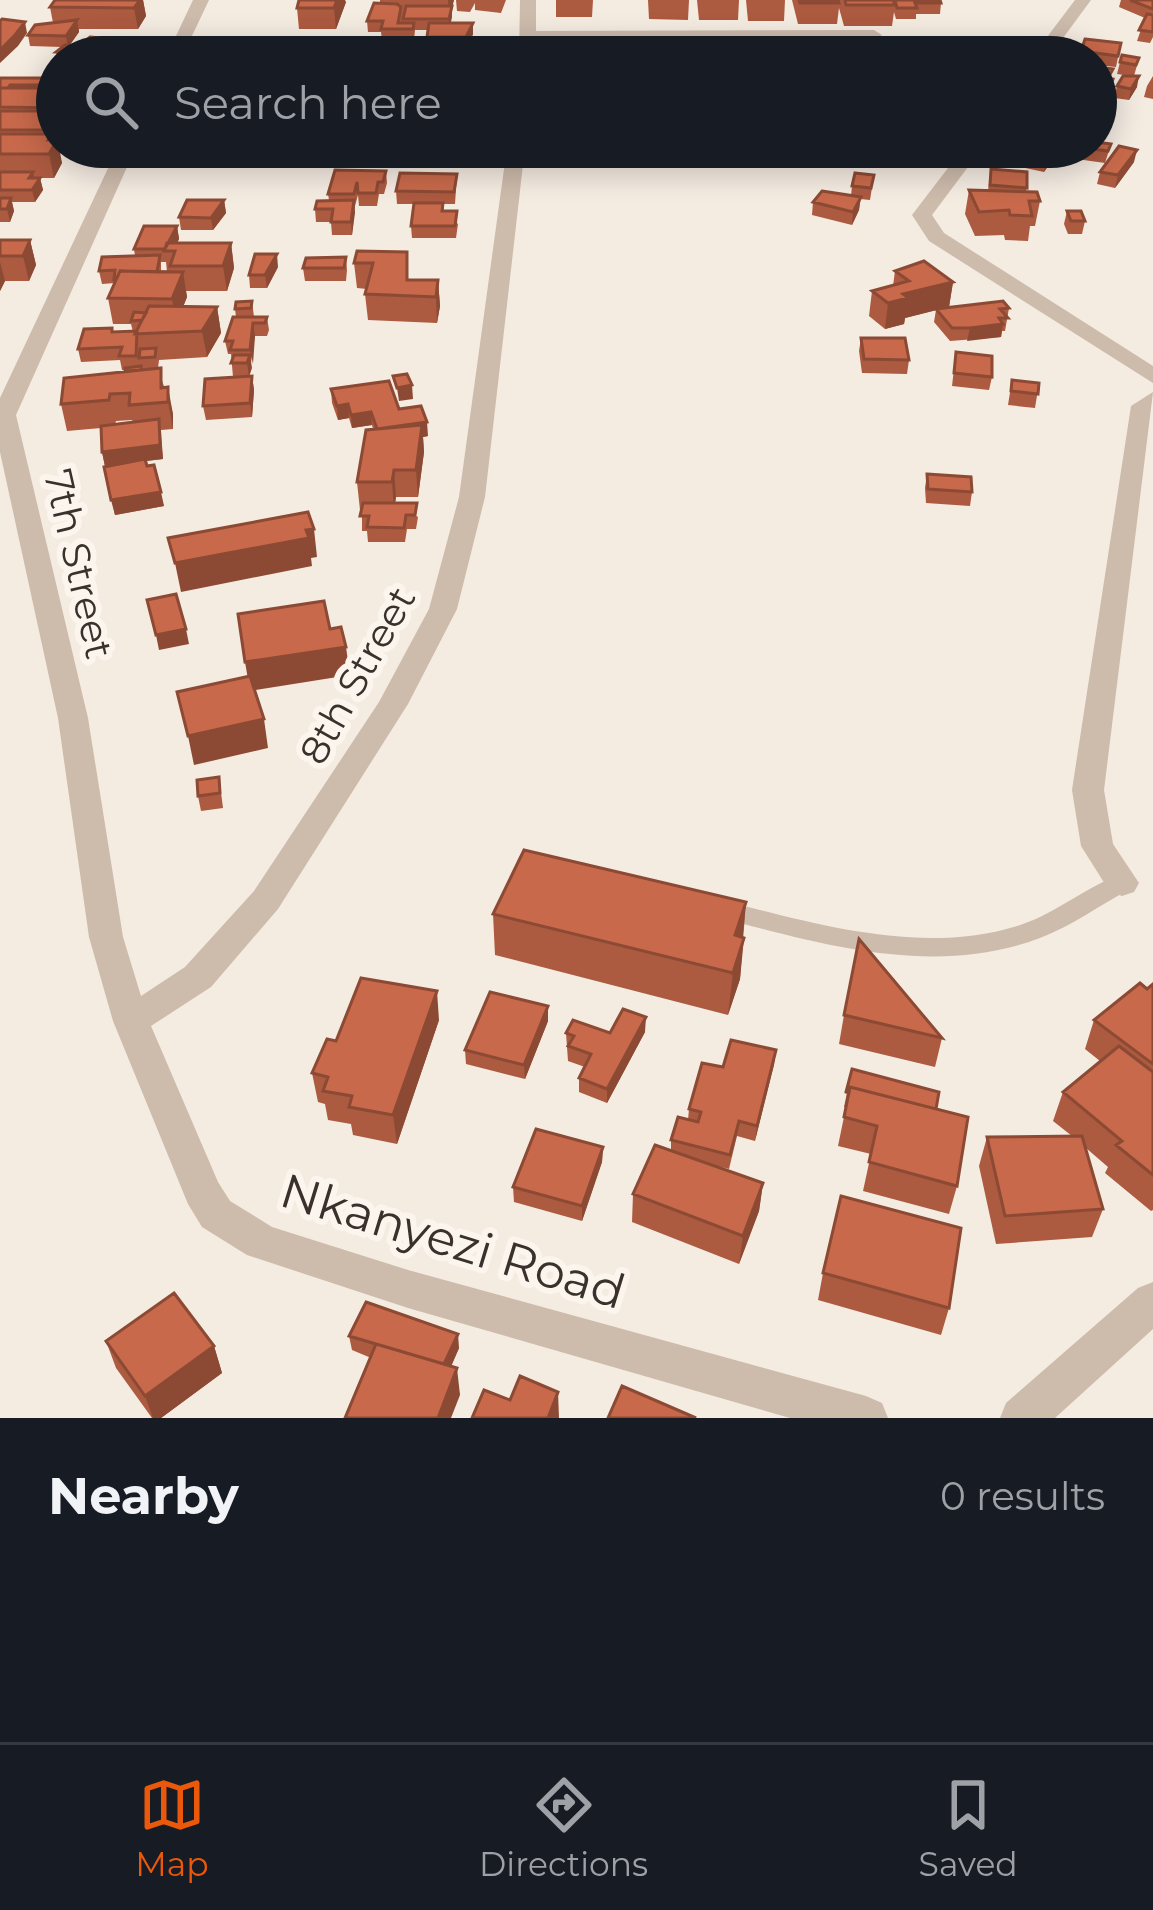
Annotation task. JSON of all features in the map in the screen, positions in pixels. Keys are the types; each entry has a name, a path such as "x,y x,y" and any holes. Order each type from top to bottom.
{"street":[{"path":"184,36 201,0"},
{"path":"528,0 528,36 874,35"},
{"path":"1056,36 1083,0"},
{"name":"7th Street","path":"117,168 2,415 74,718 106,937 131,1021"},
{"name":"8th Street","path":"131,1021 198,977 266,900 393,704 443,608 472,496 513,168"},
{"path":"958,168 922,215 936,237 1153,376"},
{"path":"1122,884 1097,846 1088,790 1143,406 1153,399"},
{"name":"Nkanyezi Road","path":"131,1021 202,1192 216,1214 261,1242 408,1289 866,1418"},
{"path":"1022,1418 1153,1302"}],"lane":[{"path":"740,914 824,936 927,948 984,944 1034,930 1122,884"}],"building":[{"path":"55,0 140,0 134,8 50,7"},
{"path":"299,0 337,0 334,8 297,8"},
{"path":"838,0 839,3 800,3"},
{"path":"845,0 893,0 895,5 846,5"},
{"path":"895,0 940,0 941,3 897,8"},
{"path":"1130,0 1153,0 1153,9"},
{"path":"374,3 397,4 401,7 398,23 414,23 413,29 381,29 383,21 367,21"},
{"path":"406,6 452,6 449,19 403,19"},
{"path":"1147,14 1153,15 1153,32 1139,30"},
{"path":"77,20 66,36 28,35 35,25"},
{"path":"0,21 25,22 0,50"},
{"path":"429,23 473,23 466,36 427,36"},
{"path":"1122,55 1139,58 1136,65 1120,62"},
{"path":"1123,76 1139,76 1131,89 1117,86"},
{"path":"0,78 36,78 36,85 0,88"},
{"path":"0,88 36,88 36,108 0,107"},
{"path":"0,111 36,111 36,130 0,130"},
{"path":"0,134 36,134 36,154 0,154"},
{"path":"1117,149 1137,150 1118,175 1100,172 1117,168"},
{"path":"991,169 1027,172 1027,188 990,185"},
{"path":"335,170 386,171 376,193 358,193 357,182 354,194 328,194"},
{"path":"0,172 33,172 29,178 40,178 32,190 0,190"},
{"path":"400,173 457,174 454,192 396,191"},
{"path":"855,173 874,175 871,188 852,186"},
{"path":"969,190 1037,192 1040,201 1029,201 1032,216 1010,215 1009,210 979,212"},
{"path":"822,191 861,197 853,212 813,202"},
{"path":"0,198 11,198 7,209 0,209"},
{"path":"187,200 224,200 211,218 179,217"},
{"path":"354,200 351,222 331,222 333,209 315,209 317,201"},
{"path":"414,203 443,203 442,211 457,211 455,226 411,226"},
{"path":"1067,211 1081,211 1085,221 1071,221"},
{"path":"144,226 177,226 165,249 134,249"},
{"path":"0,240 30,240 23,256 0,256"},
{"path":"167,243 231,243 223,266 170,266 175,251 164,251"},
{"path":"357,251 407,252 407,280 438,280 436,297 365,294 373,263 354,263"},
{"path":"255,254 277,254 265,275 249,275"},
{"path":"160,255 157,272 120,271 114,279 115,270 99,271 102,257"},
{"path":"346,257 344,268 303,268 306,258"},
{"path":"924,261 953,282 903,294 908,298 888,303 872,291 909,281 895,271"},
{"path":"120,271 183,272 172,299 108,298"},
{"path":"252,301 251,308 235,309 236,302"},
{"path":"1003,301 1009,308 1000,309 1008,318 999,318 1003,324 970,328 952,328 936,309"},
{"path":"149,306 217,307 202,331 135,334"},
{"path":"134,312 146,313 142,320 131,321"},
{"path":"233,317 267,317 265,323 253,323 250,350 230,350 233,341 225,341"},
{"path":"112,328 112,332 137,331 136,356 119,356 122,347 78,349 84,329"},
{"path":"861,338 905,338 909,360 864,359"},
{"path":"156,348 155,357 139,358 140,349"},
{"path":"956,352 992,356 992,377 954,373"},
{"path":"234,355 250,355 247,363 231,363"},
{"path":"161,368 161,388 168,387 168,402 129,405 130,393 110,394 109,400 61,404 64,378"},
{"path":"407,374 412,385 397,388 393,376"},
{"path":"252,376 250,403 203,406 205,379"},
{"path":"1012,380 1039,383 1038,394 1011,391"},
{"path":"389,381 399,409 421,406 427,422 377,429 371,412 351,415 348,404 337,406 331,389"},
{"path":"159,419 160,445 102,452 101,426"},
{"path":"422,425 416,470 394,470 392,482 357,482 366,430"},
{"path":"145,459 147,466 154,465 161,492 111,500 104,467"},
{"path":"927,474 971,477 972,492 928,489"},
{"path":"363,503 417,503 415,515 406,515 404,528 367,527 369,516 360,516"},
{"path":"308,512 314,529 306,530 309,538 175,563 168,538"},
{"path":"176,594 186,629 156,635 147,600"},
{"path":"324,601 330,629 341,627 346,647 245,662 238,614"},
{"path":"250,676 264,719 188,736 177,692"},
{"path":"219,777 220,793 198,796 197,780"},
{"path":"524,850 746,902 735,935 744,938 733,973 493,914"},
{"path":"859,939 942,1038 844,1015"},
{"path":"361,978 437,991 393,1115 349,1107 352,1096 323,1091 328,1077 312,1073 327,1039 336,1041"},
{"path":"1140,983 1147,989 1153,984 1153,1064 1094,1020"},
{"path":"490,992 548,1006 524,1065 465,1050"},
{"path":"623,1009 646,1017 607,1089 579,1078 591,1054 568,1046 574,1036 566,1033 573,1020 610,1033"},
{"path":"731,1040 776,1050 757,1126 739,1121 730,1155 671,1140 678,1117 698,1122 701,1112 689,1109 702,1063 723,1067"},
{"path":"1119,1046 1153,1072 1153,1175 1116,1145 1122,1141 1063,1092"},
{"path":"852,1069 939,1092 936,1109 850,1087 846,1092"},
{"path":"850,1087 968,1117 957,1186 869,1162 877,1126 844,1117"},
{"path":"536,1129 603,1147 582,1206 513,1187"},
{"path":"1082,1136 1103,1209 1005,1216 987,1137"},
{"path":"655,1145 763,1183 743,1236 633,1194"},
{"path":"841,1196 961,1228 949,1308 823,1273"},
{"path":"174,1293 214,1346 145,1396 106,1341"},
{"path":"366,1302 458,1334 444,1364 349,1336"},
{"path":"376,1344 457,1368 438,1418 345,1418"},
{"path":"520,1376 558,1392 548,1418 472,1418 484,1390 510,1400"},
{"path":"622,1386 696,1418 608,1418"}]}
